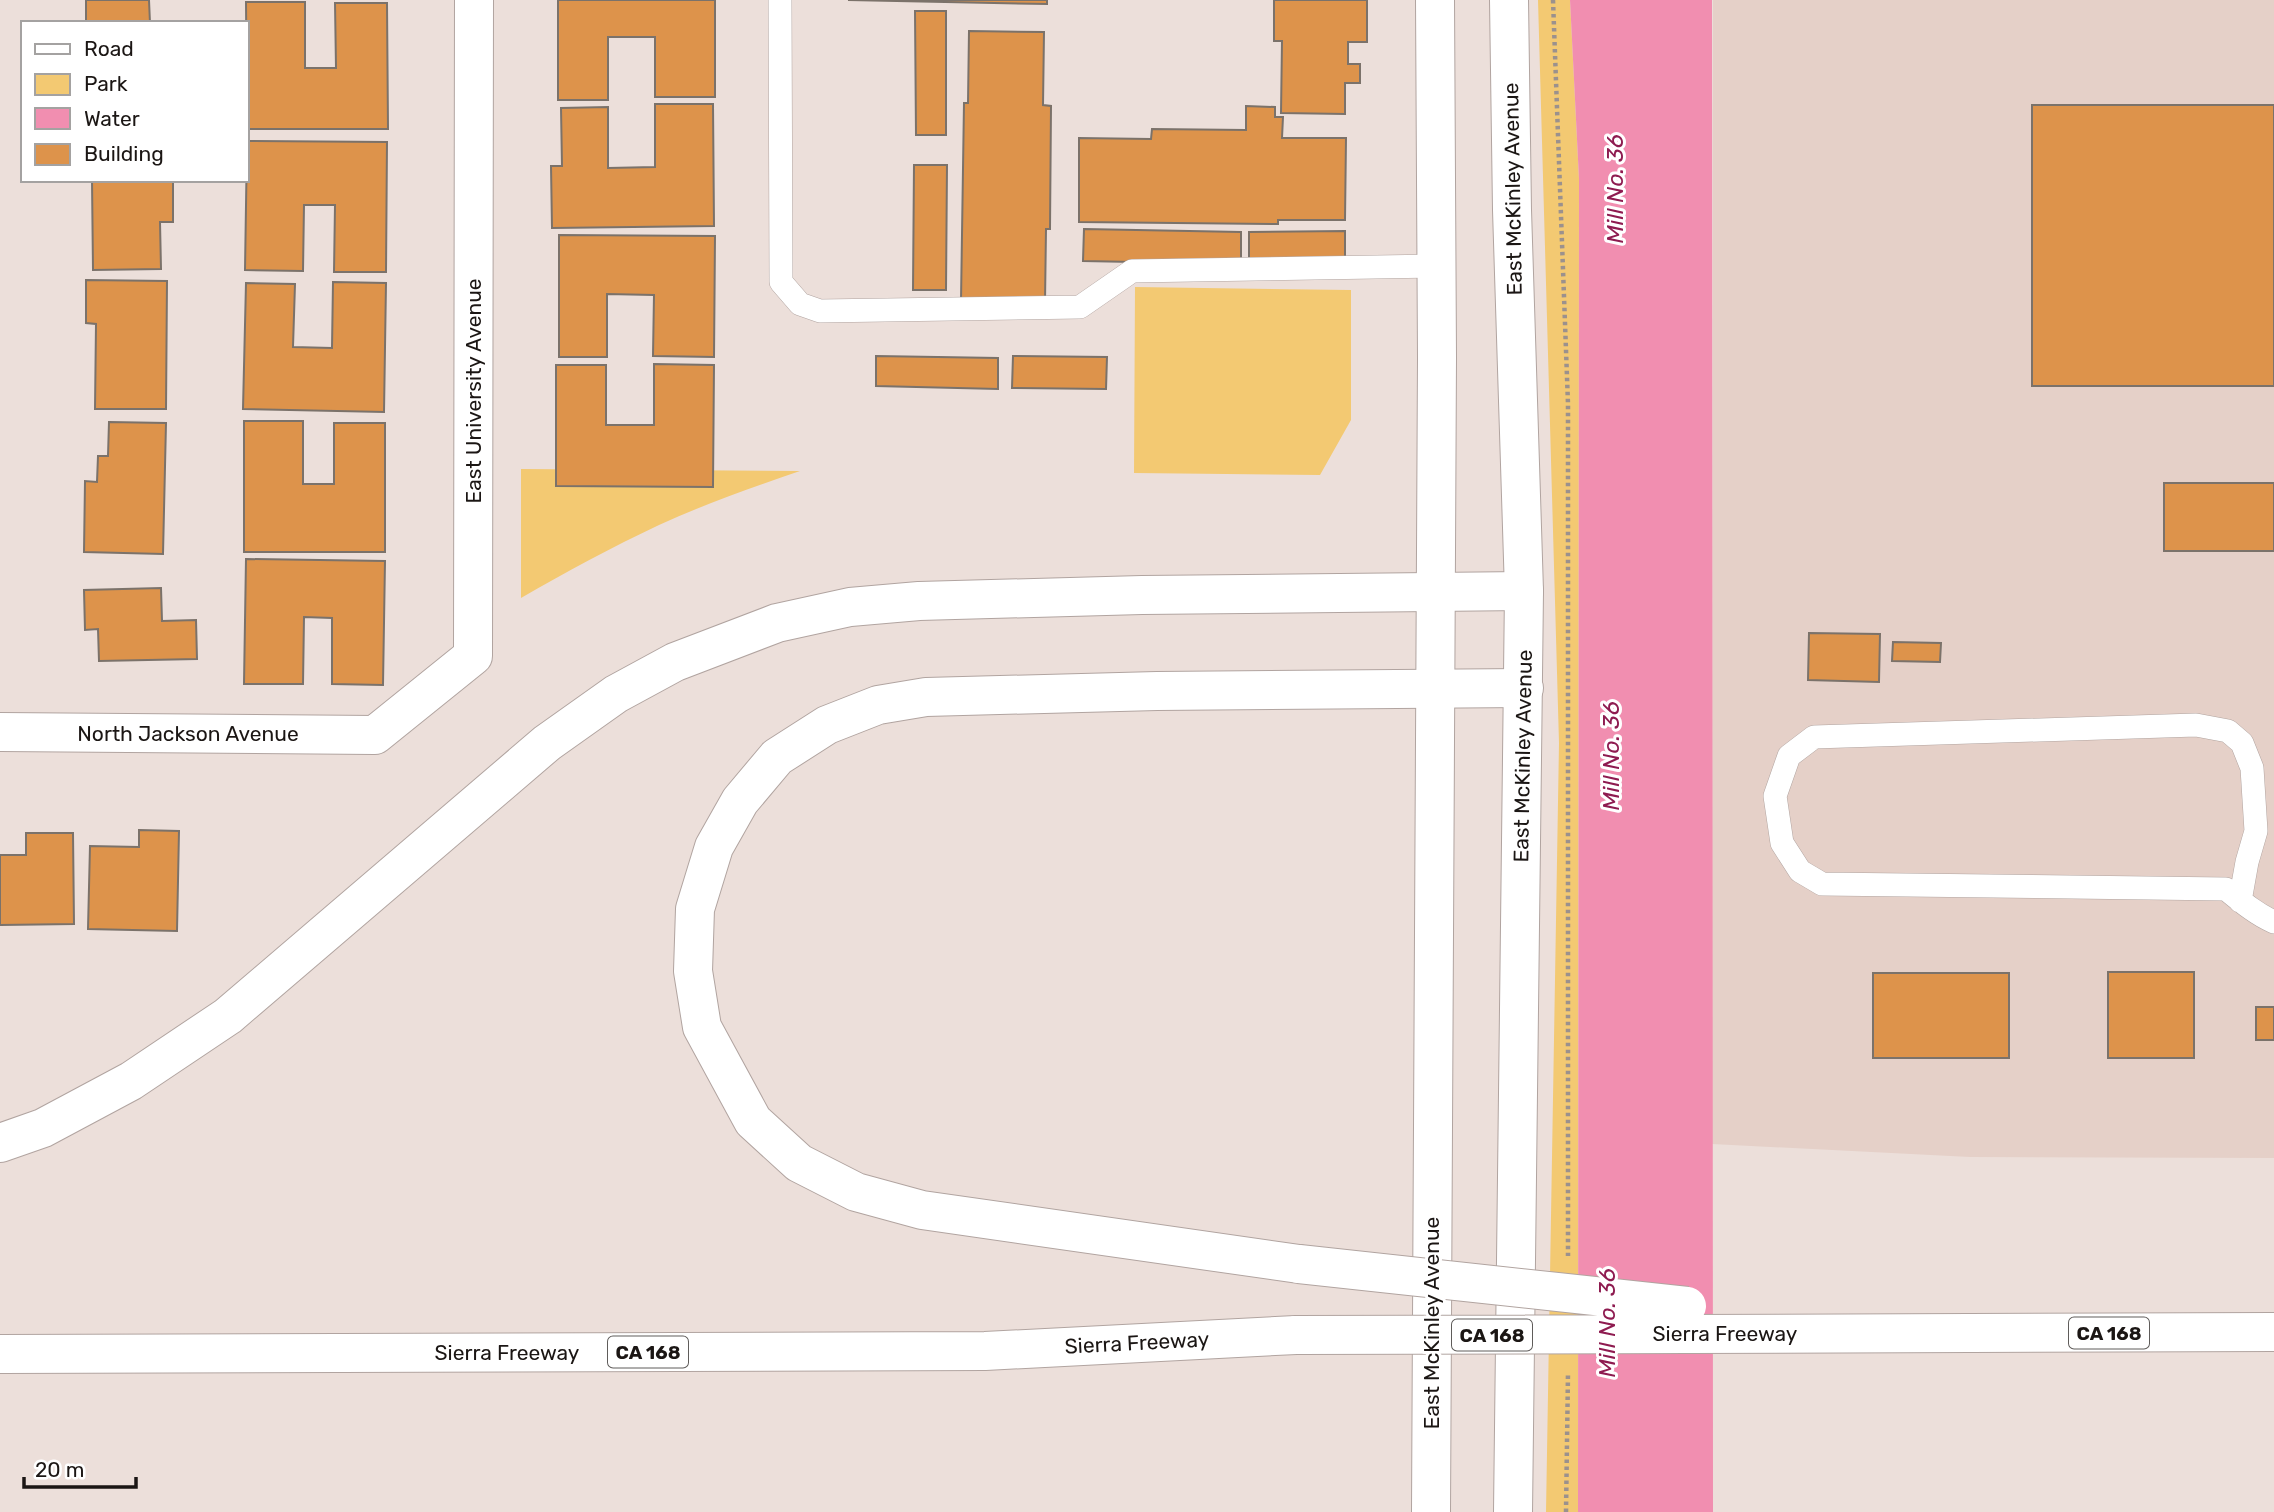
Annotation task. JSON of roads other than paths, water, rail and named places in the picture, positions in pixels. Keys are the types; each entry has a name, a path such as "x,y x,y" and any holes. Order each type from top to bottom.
{"main road":[{"name":"East University Avenue","path":"375,735 474,656 474,0"},
{"name":"East McKinley Avenue","path":"1431,1512 1437,266 1435,0"},
{"name":"East McKinley Avenue","path":"1509,0 1512,210 1524,591 1513,1512"},
{"path":"0,1143 43,1128 131,1081 228,1016 547,743 616,694 675,662 777,623 850,607 919,601 1142,595 1524,591"},
{"path":"1524,688 1157,691 926,697 878,705 827,725 777,757 740,801 714,847 695,909 692,971 702,1027 752,1121 799,1163 856,1192 922,1210 1687,1320"},
{"name":"North Jackson Avenue","path":"0,732 375,735"},
{"name":"Sierra Freeway","path":"0,1354 985,1351 1296,1335 1687,1320 1943,1334 2274,1332"}],"lane":[{"path":"780,0 781,282 800,304 820,311 1080,307 1132,271 1437,266"},
{"path":"2240,901 2256,831 2252,768 2242,743 2228,731 2196,725 1814,737 1789,755 1775,796 1782,843 1800,871 1822,884 2226,889 2240,901 2257,914 2274,922"}],"water":[{"name":"Mill No. 36","path":"1570,0 1712,0 1713,1512 1578,1512 1579,179"}]}
